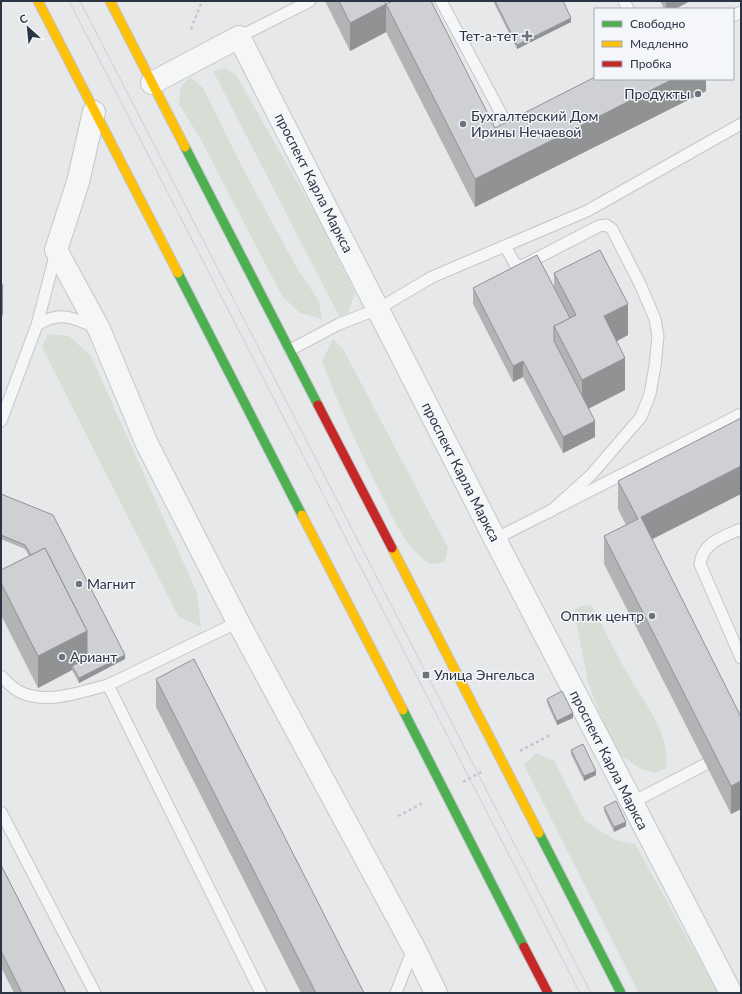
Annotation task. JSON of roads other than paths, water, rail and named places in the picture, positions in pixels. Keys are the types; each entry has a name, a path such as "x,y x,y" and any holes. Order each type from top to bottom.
{"main road":[{"path":"38,1 548,993"},
{"path":"110,1 621,993"}],"street":[{"path":"152,82 239,37"},
{"name":"проспект Карла Маркса","path":"239,37 495,539 731,993"},
{"path":"94,112 78,182 56,250 99,329 147,444 238,622 414,948 436,993"}],"lane":[{"path":"239,37 310,1"},
{"path":"442,1 508,124 514,126 531,118"},
{"path":"290,350 340,324 378,309 432,277 587,211 741,124"},
{"path":"505,246 515,264 522,266 599,226 606,225 612,230 640,284 655,319 658,336 650,394 641,417 591,475 550,512"},
{"path":"1,421 37,325 56,250"},
{"path":"37,325 47,319 65,316 99,329"},
{"path":"495,539 741,414"},
{"path":"741,529 712,543 706,548 702,555 700,564 741,658"},
{"path":"1,676 18,692 40,699 67,695 108,685 238,622"},
{"path":"108,685 261,993"},
{"path":"631,803 706,764"},
{"path":"1,812 95,993"},
{"path":"396,993 414,948"}],"tram line":[{"path":"69,1 580,993"},
{"path":"80,1 591,993"}],"place":[{"name":"Тет-а-тет","path":"527,36"},
{"name":"Продукты","path":"698,94"},
{"name":"Бухгалтерский Дом Ирины Нечаевой","path":"463,124"},
{"name":"Магнит","path":"79,584"},
{"name":"Оптик центр","path":"652,616"},
{"name":"Ариант","path":"62,657"},
{"name":"Улица Энгельса","path":"426,675"}]}
